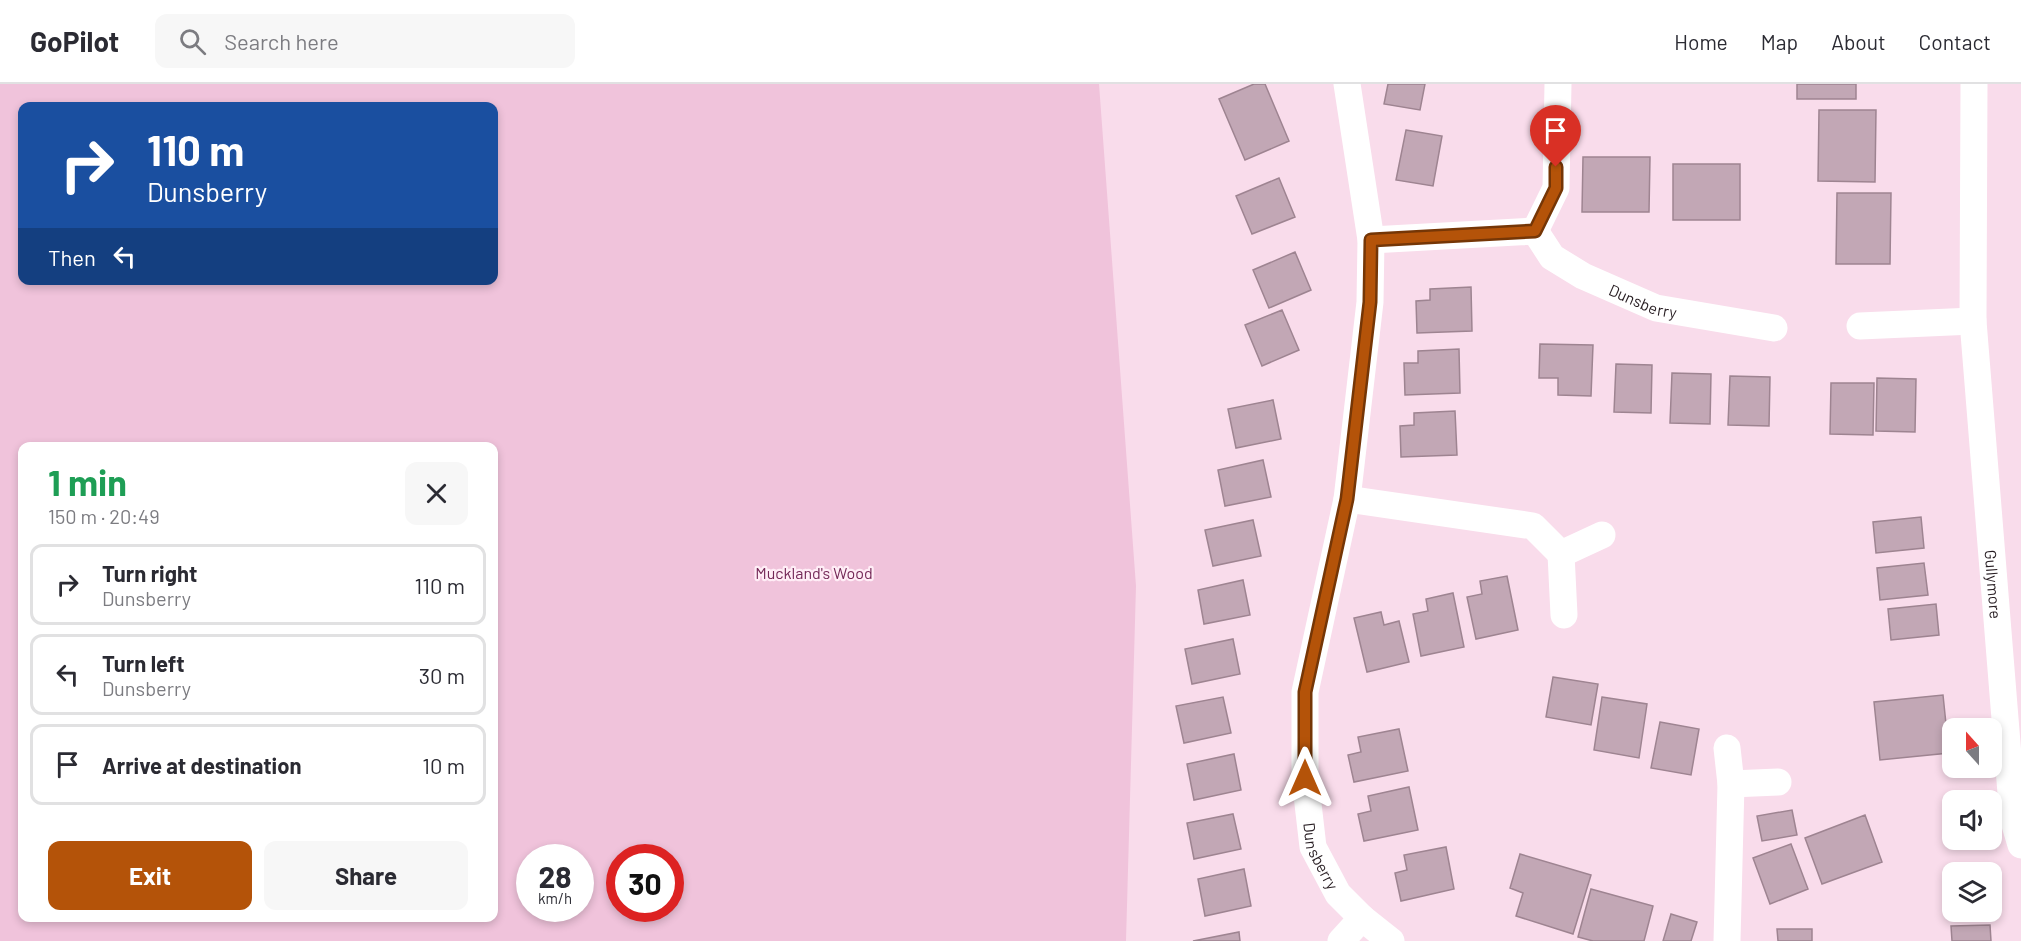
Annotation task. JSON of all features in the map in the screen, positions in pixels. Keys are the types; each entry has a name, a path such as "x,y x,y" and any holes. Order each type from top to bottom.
{"street":[{"name":"Dunsberry","path":"1347,84 1371,240 1370,302 1347,499 1305,692 1305,778 1313,847 1338,894 1362,918 1391,941"},
{"path":"1371,240 1535,231 1556,188 1558,84"},
{"name":"Gullymore","path":"1974,84 1973,321 2013,818 2021,845"},
{"name":"Dunsberry","path":"1535,231 1552,257 1583,276 1656,308 1774,328"},
{"path":"1860,326 1973,321"},
{"path":"1347,499 1533,526 1561,554 1564,615"},
{"path":"1561,554 1602,535"},
{"path":"1727,748 1731,784 1727,941"},
{"path":"1731,784 1778,782"},
{"path":"1341,941 1362,918"}],"green space":[{"name":"Muckland's Wood","path":"0,84 1099,84 1136,586 1126,941 0,941"}],"building":[{"path":"1254,84 1265,84 1289,141 1245,160 1219,99"},
{"path":"1388,84 1425,84 1420,110 1384,104"},
{"path":"1797,84 1856,84 1856,99 1797,99"},
{"path":"1819,110 1876,110 1875,182 1818,181"},
{"path":"1406,130 1442,136 1433,186 1396,180"},
{"path":"1583,157 1650,157 1649,212 1582,212"},
{"path":"1673,164 1740,164 1740,220 1673,220"},
{"path":"1279,178 1295,217 1252,234 1236,196"},
{"path":"1837,193 1891,193 1890,264 1836,264"},
{"path":"1295,252 1311,290 1269,308 1253,270"},
{"path":"1471,287 1472,331 1417,333 1416,301 1430,300 1430,289"},
{"path":"1282,310 1299,350 1262,366 1245,325"},
{"path":"1540,344 1593,345 1591,396 1558,395 1558,378 1539,378"},
{"path":"1459,349 1460,393 1405,395 1404,363 1418,363 1418,351"},
{"path":"1616,364 1652,365 1651,413 1614,412"},
{"path":"1672,373 1711,374 1710,424 1670,423"},
{"path":"1730,376 1770,377 1769,426 1728,425"},
{"path":"1877,378 1916,379 1915,432 1876,431"},
{"path":"1831,383 1874,383 1873,435 1830,434"},
{"path":"1273,400 1281,439 1236,448 1228,409"},
{"path":"1455,411 1457,455 1401,457 1400,426 1414,425 1414,413"},
{"path":"1263,460 1271,497 1225,506 1218,470"},
{"path":"1921,517 1924,548 1876,553 1873,522"},
{"path":"1253,520 1261,556 1213,566 1205,530"},
{"path":"1924,563 1928,595 1880,600 1877,568"},
{"path":"1507,576 1518,630 1476,639 1467,597 1482,594 1480,581"},
{"path":"1243,580 1250,615 1204,624 1198,590"},
{"path":"1453,593 1464,647 1421,656 1413,614 1428,611 1426,599"},
{"path":"1936,604 1939,635 1891,640 1888,609"},
{"path":"1381,612 1384,625 1399,621 1409,662 1367,672 1354,618"},
{"path":"1233,639 1240,674 1192,684 1185,649"},
{"path":"1553,677 1598,684 1591,725 1546,717"},
{"path":"1943,695 1945,718 1942,718 1942,754 1880,760 1874,702"},
{"path":"1223,697 1231,733 1184,743 1176,706"},
{"path":"1602,697 1647,704 1639,758 1594,750"},
{"path":"1660,722 1699,729 1691,775 1651,768"},
{"path":"1399,729 1408,771 1354,782 1348,755 1361,752 1358,737"},
{"path":"1234,754 1241,790 1194,800 1187,764"},
{"path":"1409,787 1418,830 1364,841 1358,814 1371,811 1368,796"},
{"path":"1792,810 1797,835 1762,841 1757,816"},
{"path":"1233,814 1241,849 1194,859 1187,823"},
{"path":"1865,815 1882,862 1822,884 1805,838"},
{"path":"1791,844 1808,889 1770,904 1753,858"},
{"path":"1446,847 1454,889 1401,901 1395,873 1407,870 1404,855"},
{"path":"1520,854 1591,875 1573,934 1516,916 1523,893 1510,888"},
{"path":"1244,869 1251,906 1205,916 1198,879"},
{"path":"1591,889 1653,906 1644,941 1593,941 1578,937"},
{"path":"1671,914 1697,922 1691,941 1663,941"},
{"path":"1990,925 1991,941 1952,941 1951,926"},
{"path":"1777,929 1812,929 1812,941 1778,941"},
{"path":"1239,932 1240,941 1193,941"}],"route":[{"path":"1305,778 1305,692 1347,499 1370,302 1371,240 1535,231 1556,188 1556,167"}]}
